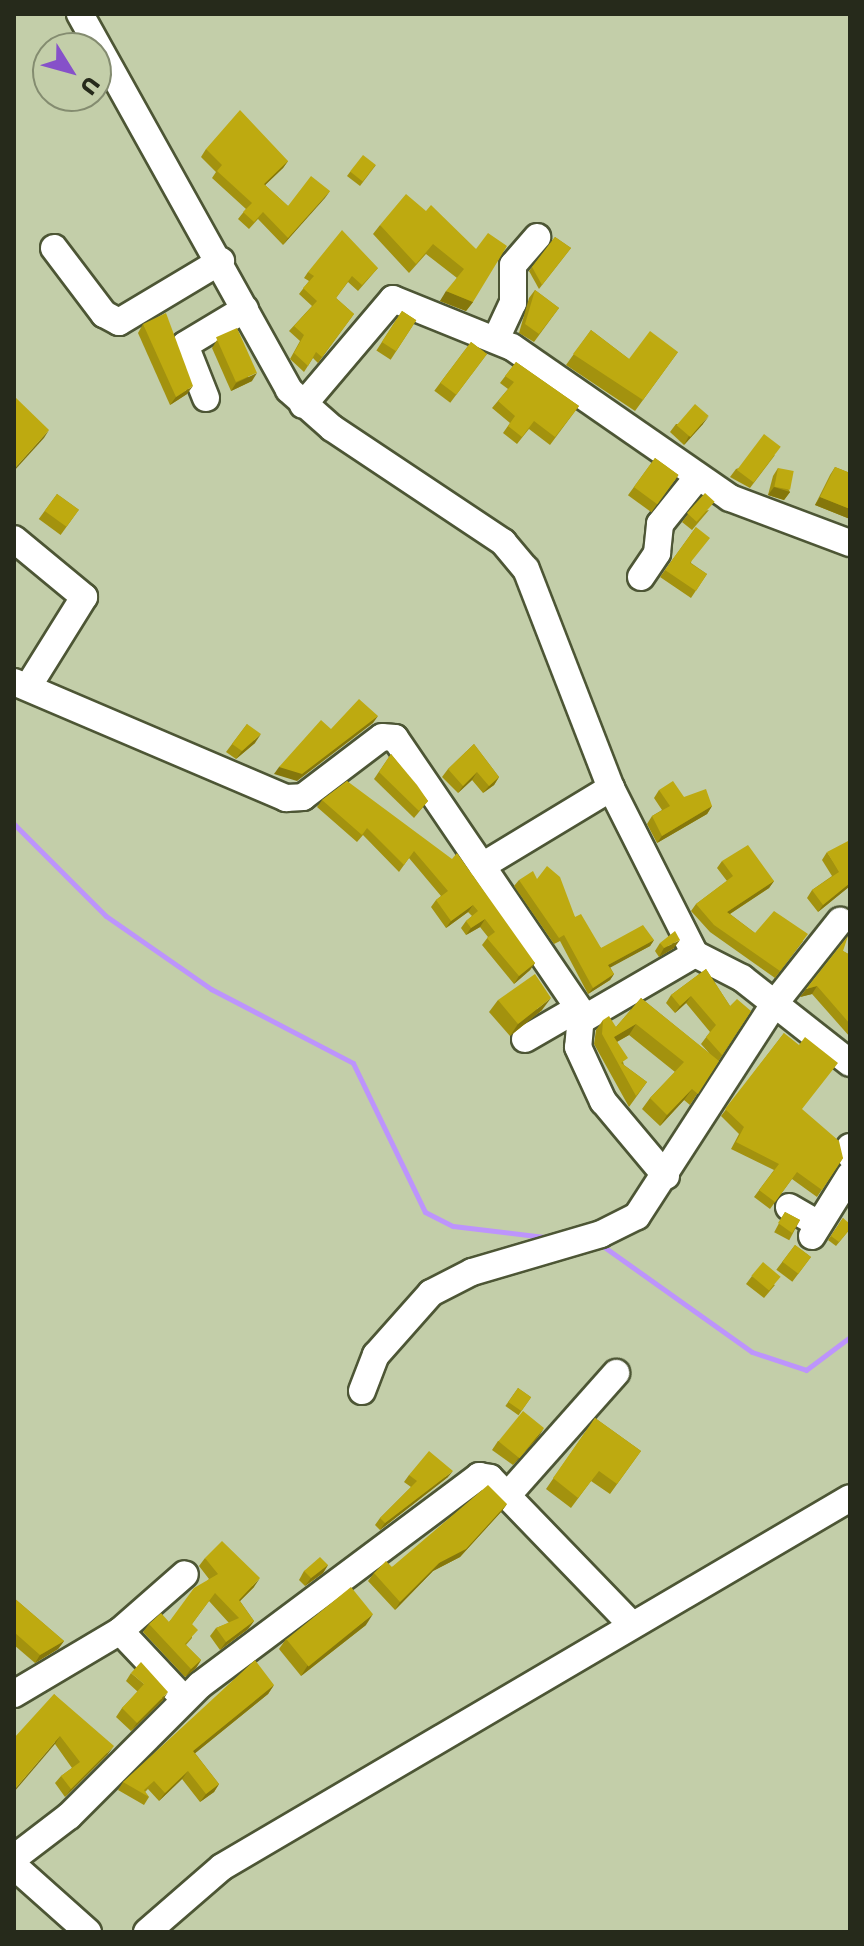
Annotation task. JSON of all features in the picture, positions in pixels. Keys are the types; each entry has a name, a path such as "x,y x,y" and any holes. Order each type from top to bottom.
{"street":[{"path":"80,14 221,261 245,309 303,405 517,556 611,788 695,954 775,1003 850,1063"},
{"path":"496,339 513,303 513,265 537,237"},
{"path":"54,248 104,314 119,322 221,261"},
{"path":"303,405 388,300 496,339 697,478 764,514 850,543"},
{"path":"206,398 185,345 245,309"},
{"path":"641,577 657,553 660,524 697,478"},
{"path":"14,539 84,597 21,685 286,798 303,797 382,737 395,738 578,1013 578,1047 603,1101 666,1176"},
{"path":"482,866 611,788"},
{"path":"362,1391 376,1355 431,1293 472,1272 624,1224 666,1176 775,1003 840,921"},
{"path":"525,1039 578,1013 597,1016 695,954"},
{"path":"850,1147 850,1155"},
{"path":"789,1207 816,1230 850,1175"},
{"path":"506,1497 616,1373"},
{"path":"14,1858 69,1816 184,1699 459,1487 487,1476 629,1622"},
{"path":"147,1932 222,1867 402,1766 629,1622 850,1498"},
{"path":"14,1694 120,1631 185,1574"},
{"path":"120,1631 184,1699"},
{"path":"14,1866 88,1932"}],"building":[{"path":"240,110 288,161 264,184 288,206 311,176 330,191 288,238 263,212 254,222 243,212 252,203 217,171 222,165 206,149"},
{"path":"363,155 376,165 363,181 350,172"},
{"path":"406,194 426,211 431,205 476,249 488,233 507,246 473,302 446,291 464,269 433,244 416,264 380,225"},
{"path":"342,230 378,268 362,285 352,276 336,298 354,314 322,357 316,352 308,366 294,353 304,335 294,326 317,301 303,288 314,276 308,272"},
{"path":"555,237 571,248 542,285 532,267"},
{"path":"535,290 559,308 539,334 525,324"},
{"path":"402,311 416,320 396,351 382,342"},
{"path":"166,313 193,386 176,397 143,324"},
{"path":"237,328 257,373 236,382 216,337"},
{"path":"591,330 629,359 650,331 678,352 643,400 573,354"},
{"path":"471,342 487,354 456,395 440,383"},
{"path":"516,362 579,406 555,437 534,421 522,437 508,426 515,416 498,401 514,382 505,376"},
{"path":"14,396 49,430 14,469"},
{"path":"695,404 709,416 690,437 677,425"},
{"path":"764,434 781,447 754,483 737,470"},
{"path":"655,458 678,475 657,504 634,487"},
{"path":"835,467 850,473 850,509 820,497"},
{"path":"778,468 794,471 790,490 774,487"},
{"path":"705,493 715,502 697,522 687,513"},
{"path":"57,494 79,510 66,527 45,511"},
{"path":"696,527 710,538 690,563 707,574 696,591 665,570"},
{"path":"359,699 378,716 302,774 279,767 321,720 331,729"},
{"path":"247,724 261,734 242,751 232,744"},
{"path":"474,744 499,777 489,786 477,772 463,786 448,769"},
{"path":"391,754 428,801 419,811 379,772"},
{"path":"347,781 452,859 457,853 535,963 519,976 487,938 495,932 485,919 471,928 466,921 478,911 473,905 451,921 436,900 448,891 414,851 404,865 367,828 362,835 322,800"},
{"path":"673,781 684,797 706,789 712,806 662,836 652,816 670,806 659,790"},
{"path":"850,840 850,883 823,905 812,890 839,872 827,852"},
{"path":"748,845 774,881 727,912 755,933 774,911 808,934 780,971 714,925 696,904 733,876 722,861"},
{"path":"547,866 560,877 575,917 581,914 601,948 643,925 654,940 608,965 614,974 593,988 564,935 559,938 519,880 533,871 537,879"},
{"path":"675,931 680,940 664,948 660,943"},
{"path":"848,936 843,951 850,955 850,1024 817,986 806,989"},
{"path":"706,969 730,1006 737,999 751,1011 722,1055 706,1037 716,1025 691,996 680,1006 671,995"},
{"path":"535,974 551,998 518,1024 498,1000"},
{"path":"641,998 719,1061 698,1094 692,1089 667,1115 650,1098 684,1062 636,1024 614,1037 628,1058 621,1063 647,1082 636,1096 602,1034 603,1020 609,1016 616,1027"},
{"path":"784,1033 799,1045 805,1037 838,1063 802,1109 839,1141 843,1158 822,1190 797,1172 775,1202 759,1190 779,1164 736,1142 744,1127 725,1109"},
{"path":"785,1212 800,1220 792,1233 778,1223"},
{"path":"843,1218 850,1224 850,1229 839,1242 831,1236"},
{"path":"795,1245 811,1257 798,1274 782,1262"},
{"path":"763,1262 781,1277 769,1291 751,1276"},
{"path":"518,1388 531,1397 521,1411 508,1402"},
{"path":"523,1411 544,1428 519,1458 498,1441"},
{"path":"595,1418 641,1451 617,1484 599,1471 578,1498 553,1478"},
{"path":"429,1451 453,1471 385,1523 380,1518 417,1481 409,1475"},
{"path":"488,1485 507,1504 466,1549 439,1563 400,1602 374,1573 386,1561 392,1567"},
{"path":"222,1541 260,1578 239,1600 254,1621 226,1642 216,1628 239,1618 215,1593 192,1624 198,1630 185,1644 201,1660 191,1669 149,1624 161,1613 169,1622 194,1588 218,1574 205,1558"},
{"path":"320,1557 328,1565 311,1578 304,1571"},
{"path":"351,1587 373,1614 309,1666 286,1639"},
{"path":"14,1598 64,1641 40,1655 14,1632"},
{"path":"255,1660 274,1685 193,1751 219,1784 206,1794 188,1771 165,1793 154,1781 144,1790 149,1797 123,1782"},
{"path":"141,1662 168,1692 137,1723 122,1708 144,1684 131,1673"},
{"path":"54,1694 114,1746 71,1789 61,1776 80,1762 60,1736 14,1790 14,1738"}],"waterway":[{"path":"14,824 106,916 211,989 353,1063 425,1212 453,1226 552,1238"},
{"path":"600,1244 752,1352 806,1370 850,1337"}]}
